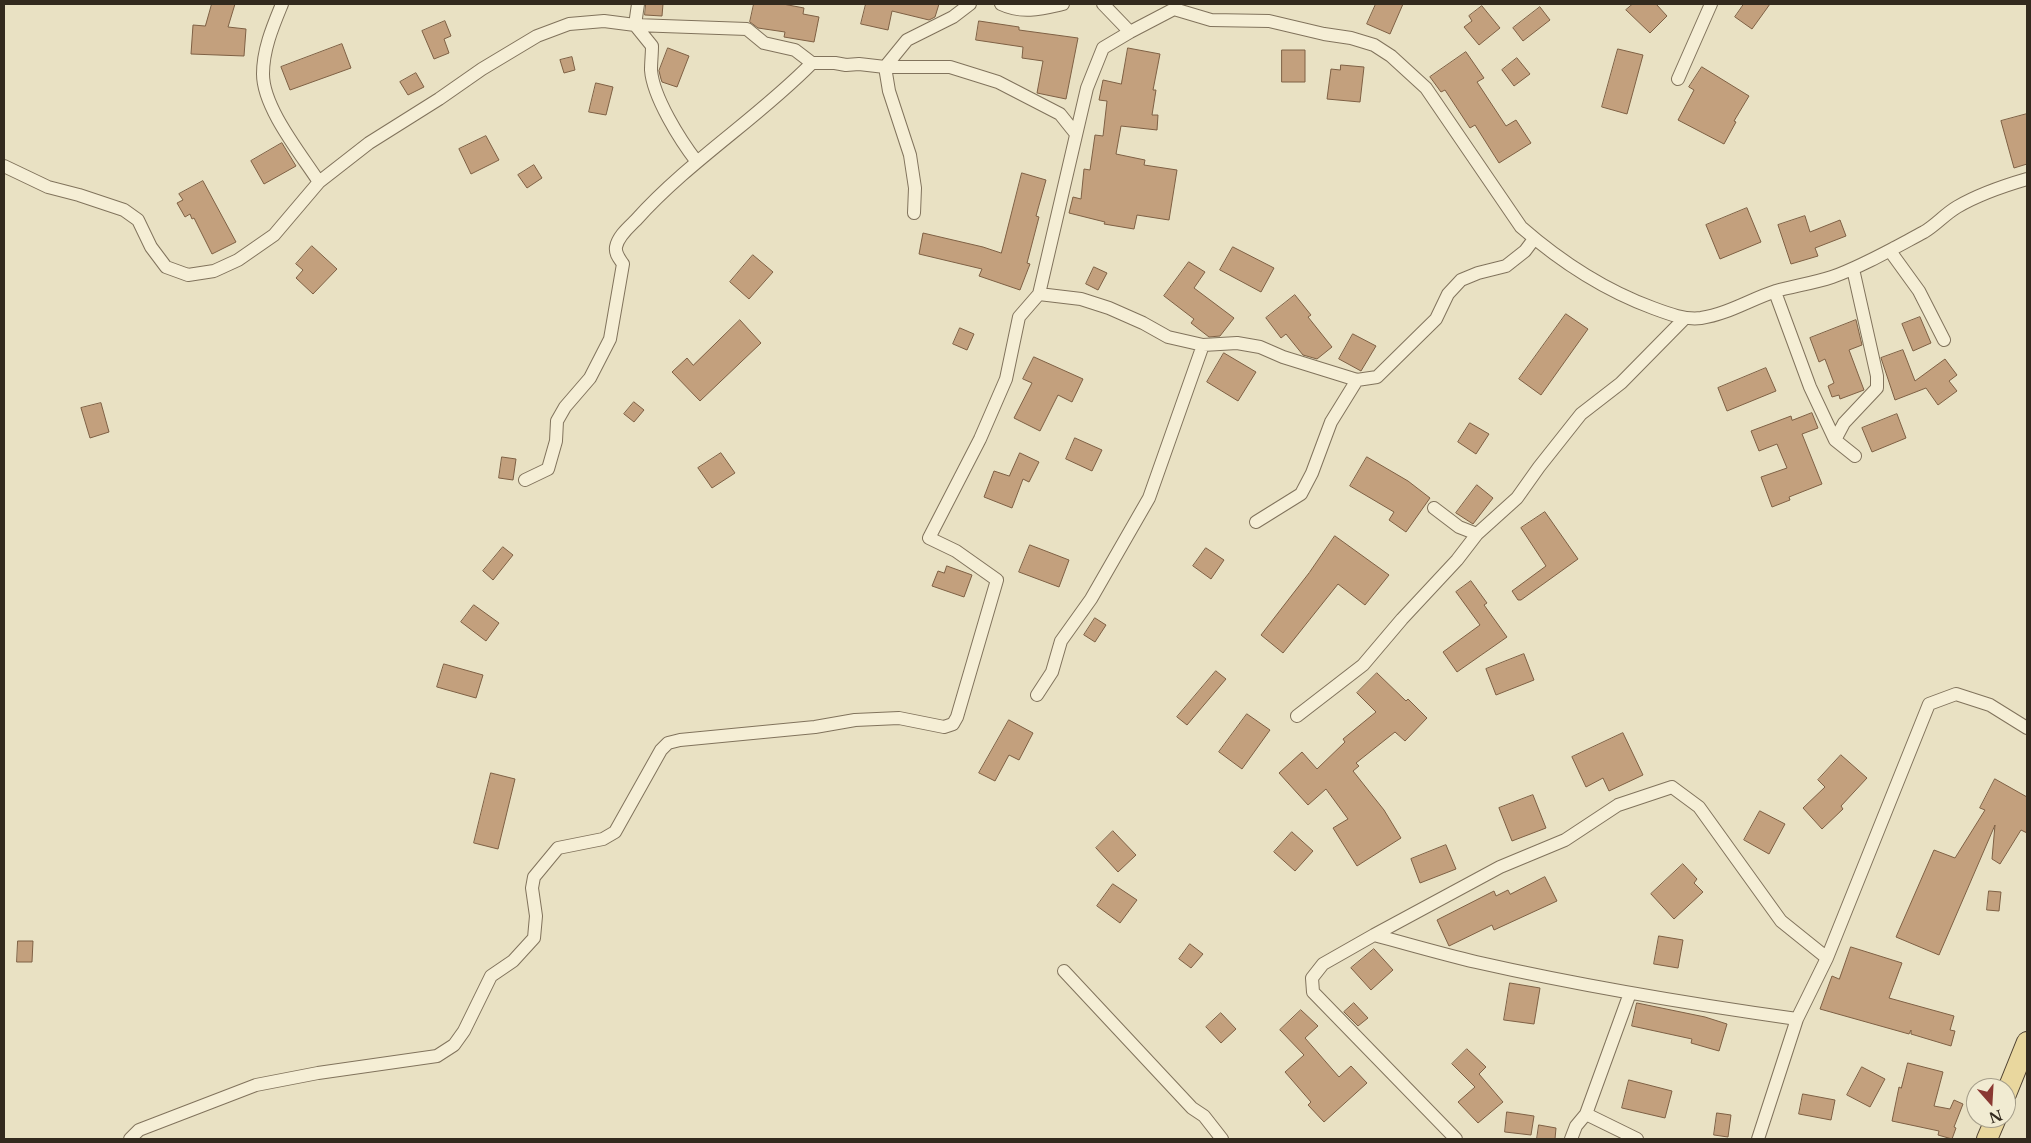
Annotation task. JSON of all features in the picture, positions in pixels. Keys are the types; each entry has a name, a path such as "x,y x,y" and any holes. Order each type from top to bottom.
{"main road":[{"path":"2012,1078 2027,1042"}],"street":[{"path":"282,4 268,38 263,75 271,109 320,182"},
{"path":"638,4 636,24 652,46 651,71 660,100 679,138 697,162"},
{"path":"914,213 916,188 910,155 889,91 886,68 907,40 953,18 970,4"},
{"path":"1001,4 1015,9 1030,11 1062,4"},
{"path":"1103,4 1130,32"},
{"path":"1678,79 1711,4"},
{"path":"130,1139 140,1130 256,1086 318,1073 437,1056 454,1045 464,1031 491,976 513,960 534,938 536,916 532,888 534,877 558,848 603,839 615,832 660,750 668,743 863,720 899,718 944,727 953,724 957,717 997,580 956,551 929,538 980,439 1006,379 1019,317 1039,294 1087,88 1103,48 1174,9 1211,20 1269,21 1324,34 1351,38 1374,45 1391,56 1426,88 1522,228 1534,239 1589,278 1626,298 1685,318 1701,318 1740,307 1775,292 1831,278 1853,269 1926,231 1957,207 1996,188 2027,179"},
{"path":"4,166 48,187 124,210 138,220 150,247 166,267 188,275 214,271 238,260 274,235 320,182 369,143 439,99 482,69 537,36 569,24 604,21 747,29 764,44 795,50 812,63 859,64 886,68 950,67 998,82 1060,114 1076,134"},
{"path":"525,480 548,469 556,441 557,421 565,407 590,378 610,339 623,264 616,254 616,246 622,235 655,199 771,101 812,63"},
{"path":"1039,294 1080,299 1135,319 1168,337 1203,345 1237,343 1260,347 1283,357 1357,380 1377,377 1436,319 1448,294 1461,280 1478,273 1506,266 1525,251 1534,239"},
{"path":"1894,248 1890,251 1919,291 1944,340"},
{"path":"1835,440 1844,423 1877,388 1877,376 1853,269"},
{"path":"1775,292 1779,308 1810,387 1835,440 1855,456"},
{"path":"1297,716 1362,665 1457,560 1478,534 1517,498 1538,467 1581,414 1621,384 1685,318"},
{"path":"1037,695 1052,672 1061,641 1091,599 1149,498 1189,385 1199,363 1203,345"},
{"path":"1256,522 1302,494 1331,422 1357,380"},
{"path":"1434,508 1459,528 1478,534"},
{"path":"1758,1139 1797,1019 1826,958 1929,704 1956,694 1990,705 2027,728"},
{"path":"1456,1139 1313,992 1312,978 1323,964 1374,935 1500,867 1565,840 1618,805 1672,787 1699,807 1781,921 1826,958"},
{"path":"1374,935 1474,962 1581,984 1797,1019"},
{"path":"1064,971 1192,1108 1204,1116 1222,1139"},
{"path":"1571,1139 1576,1126 1586,1114 1630,993"},
{"path":"1586,1114 1638,1139"}],"building":[{"path":"212,4 235,4 228,27 246,29 244,56 191,54 193,25 205,26"},
{"path":"646,4 663,4 662,16 645,15"},
{"path":"754,4 783,4 804,8 803,14 819,17 814,42 784,37 785,32 758,28 750,22"},
{"path":"866,4 939,4 935,17 929,20 892,11 888,30 861,24"},
{"path":"1376,4 1403,4 1390,34 1367,24"},
{"path":"1633,4 1656,4 1667,16 1650,33 1626,10"},
{"path":"1744,4 1770,4 1752,29 1735,17"},
{"path":"1482,6 1500,28 1479,45 1464,27 1472,21 1469,16"},
{"path":"1540,7 1550,20 1523,41 1513,28"},
{"path":"445,21 451,36 444,39 449,53 434,59 422,31"},
{"path":"979,21 1019,27 1019,30 1078,38 1066,99 1037,93 1043,61 1022,58 1023,47 976,40"},
{"path":"342,44 351,68 290,90 281,67"},
{"path":"668,48 689,56 677,87 662,82 659,71"},
{"path":"1128,48 1160,54 1153,90 1156,90 1152,115 1158,115 1157,130 1121,126 1116,154 1145,160 1144,165 1177,170 1169,220 1137,215 1134,229 1104,224 1105,222 1069,213 1073,197 1081,199 1084,169 1090,170 1095,135 1103,136 1107,101 1099,100 1103,80 1121,84"},
{"path":"1618,49 1643,55 1627,114 1602,107"},
{"path":"1282,50 1305,50 1305,82 1282,82"},
{"path":"1466,52 1484,78 1477,82 1506,126 1516,120 1531,143 1499,163 1475,125 1470,128 1445,90 1441,92 1430,77"},
{"path":"572,57 575,70 564,73 560,60"},
{"path":"1517,58 1530,74 1514,86 1502,70"},
{"path":"1341,65 1364,67 1360,102 1327,99 1331,69 1340,70"},
{"path":"1702,67 1749,96 1734,121 1736,122 1724,144 1678,120 1694,90 1689,87"},
{"path":"416,73 424,87 408,95 400,82"},
{"path":"596,83 613,87 606,115 589,112"},
{"path":"2027,114 2027,164 2014,168 2001,121"},
{"path":"486,136 499,160 471,174 459,149"},
{"path":"282,143 296,166 264,184 251,161"},
{"path":"534,165 542,178 527,188 518,175"},
{"path":"1022,173 1046,180 1036,216 1039,217 1027,263 1030,264 1020,290 979,276 982,269 919,254 923,233 1001,253"},
{"path":"203,181 236,242 212,254 194,218 192,219 190,214 185,217 177,203 183,200 179,194"},
{"path":"1747,208 1761,242 1720,259 1706,225"},
{"path":"1805,216 1810,232 1840,220 1846,236 1815,248 1818,256 1791,264 1778,225"},
{"path":"312,246 337,269 313,294 296,278 303,270 296,264"},
{"path":"1233,247 1274,268 1261,292 1220,270"},
{"path":"753,255 773,272 749,299 730,282"},
{"path":"1189,262 1205,272 1194,288 1234,318 1220,336 1209,337 1191,323 1194,319 1164,296"},
{"path":"1094,267 1107,273 1098,290 1086,284"},
{"path":"1295,295 1311,315 1308,317 1332,347 1317,359 1303,355 1286,334 1281,338 1266,318"},
{"path":"1566,314 1588,329 1541,395 1519,379"},
{"path":"1920,317 1931,343 1913,351 1902,324"},
{"path":"740,320 761,343 700,401 672,372 687,358 693,365"},
{"path":"1856,320 1862,345 1849,350 1864,390 1840,399 1839,395 1832,397 1828,386 1834,383 1825,359 1819,362 1810,338"},
{"path":"960,328 974,334 967,350 953,344"},
{"path":"1353,334 1376,346 1361,371 1339,359"},
{"path":"1903,350 1915,381 1945,359 1957,375 1949,381 1957,391 1938,405 1926,388 1895,400 1881,358"},
{"path":"1224,353 1256,372 1238,401 1207,382"},
{"path":"1034,357 1083,379 1072,402 1058,395 1040,431 1014,418 1032,383 1023,379"},
{"path":"1766,368 1776,391 1727,411 1718,388"},
{"path":"634,402 644,410 634,422 624,414"},
{"path":"101,403 109,432 90,438 81,408"},
{"path":"1812,413 1818,428 1802,434 1822,484 1789,497 1790,500 1772,507 1761,477 1787,468 1777,444 1759,451 1751,431 1791,416 1792,420"},
{"path":"1897,414 1906,438 1872,452 1862,428"},
{"path":"1470,423 1489,434 1476,454 1458,442"},
{"path":"1075,438 1102,450 1092,471 1066,459"},
{"path":"721,453 735,473 712,488 698,468"},
{"path":"1020,453 1039,462 1029,482 1023,479 1012,508 984,497 994,471 1009,476"},
{"path":"502,457 516,459 513,480 499,478"},
{"path":"1367,457 1408,481 1430,498 1406,532 1389,520 1394,512 1350,486"},
{"path":"1477,485 1493,498 1473,524 1456,513"},
{"path":"1545,512 1578,559 1521,600 1518,600 1512,591 1546,566 1521,528"},
{"path":"1335,536 1389,575 1365,605 1338,584 1283,653 1261,635"},
{"path":"1030,545 1069,560 1059,587 1019,572"},
{"path":"503,547 513,555 493,580 483,571"},
{"path":"1206,548 1224,560 1211,579 1193,566"},
{"path":"947,566 972,575 964,597 932,586 938,571 944,573"},
{"path":"1471,581 1487,603 1484,605 1507,637 1457,672 1443,652 1480,625 1456,592"},
{"path":"474,605 499,623 486,641 461,622"},
{"path":"1095,618 1106,625 1095,642 1084,635"},
{"path":"1524,654 1534,680 1496,695 1486,669"},
{"path":"444,664 483,675 476,698 437,687"},
{"path":"1216,671 1226,679 1187,725 1177,717"},
{"path":"1377,673 1427,718 1405,741 1395,732 1356,763 1359,766 1353,771 1384,810 1401,838 1357,866 1333,828 1348,819 1326,789 1308,805 1279,773 1302,752 1317,769 1345,742 1343,739 1376,712 1357,693"},
{"path":"1247,714 1270,730 1242,769 1219,752"},
{"path":"1009,720 1033,733 1019,760 1009,755 995,781 979,773"},
{"path":"1623,733 1643,775 1609,791 1603,778 1586,787 1572,757"},
{"path":"1841,755 1867,778 1841,806 1843,809 1822,829 1803,808 1825,787 1818,780"},
{"path":"491,773 515,779 498,849 474,843"},
{"path":"1995,779 2027,797 2027,833 2021,830 2000,864 1992,859 1995,825 1939,955 1896,937 1934,850 1955,858 1985,810 1980,808"},
{"path":"1533,795 1546,828 1512,841 1499,808"},
{"path":"1760,811 1785,824 1769,854 1744,840"},
{"path":"1113,831 1136,855 1118,872 1096,848"},
{"path":"1292,832 1313,851 1295,871 1274,852"},
{"path":"1446,845 1456,869 1420,883 1411,859"},
{"path":"1683,864 1697,879 1694,883 1703,892 1674,919 1651,894"},
{"path":"1545,877 1557,901 1494,930 1492,925 1449,946 1437,920 1494,891 1496,896 1508,890 1510,894"},
{"path":"1113,884 1137,900 1120,923 1097,906"},
{"path":"1989,891 2001,892 1999,911 1987,910"},
{"path":"1659,936 1683,940 1678,968 1654,964"},
{"path":"18,941 33,941 32,962 17,962"},
{"path":"1190,944 1203,954 1191,968 1179,959"},
{"path":"1851,947 1902,963 1889,998 1954,1016 1950,1030 1955,1031 1951,1046 1911,1034 1911,1030 1909,1034 1820,1009 1832,976 1839,979"},
{"path":"1374,949 1393,970 1371,990 1351,968"},
{"path":"1510,983 1540,988 1534,1024 1504,1020"},
{"path":"1354,1003 1368,1018 1358,1026 1344,1012"},
{"path":"1637,1003 1705,1017 1727,1024 1719,1051 1691,1043 1692,1039 1632,1026"},
{"path":"1301,1010 1318,1026 1305,1038 1339,1077 1351,1066 1367,1083 1324,1122 1308,1105 1311,1102 1285,1072 1304,1055 1280,1030"},
{"path":"1221,1013 1236,1029 1221,1043 1206,1027"},
{"path":"1467,1049 1486,1067 1479,1074 1503,1102 1478,1123 1458,1102 1475,1087 1452,1064"},
{"path":"1908,1063 1943,1072 1934,1106 1950,1109 1954,1100 1963,1104 1954,1127 1956,1128 1952,1139 1938,1135 1939,1131 1892,1121 1899,1087 1901,1088"},
{"path":"1862,1067 1885,1079 1870,1107 1847,1095"},
{"path":"1629,1080 1672,1091 1665,1118 1622,1108"},
{"path":"1803,1094 1835,1100 1831,1120 1799,1114"},
{"path":"1507,1112 1534,1116 1531,1135 1505,1132"},
{"path":"1717,1113 1731,1115 1728,1137 1714,1135"},
{"path":"1539,1125 1556,1128 1555,1139 1537,1139"}]}
